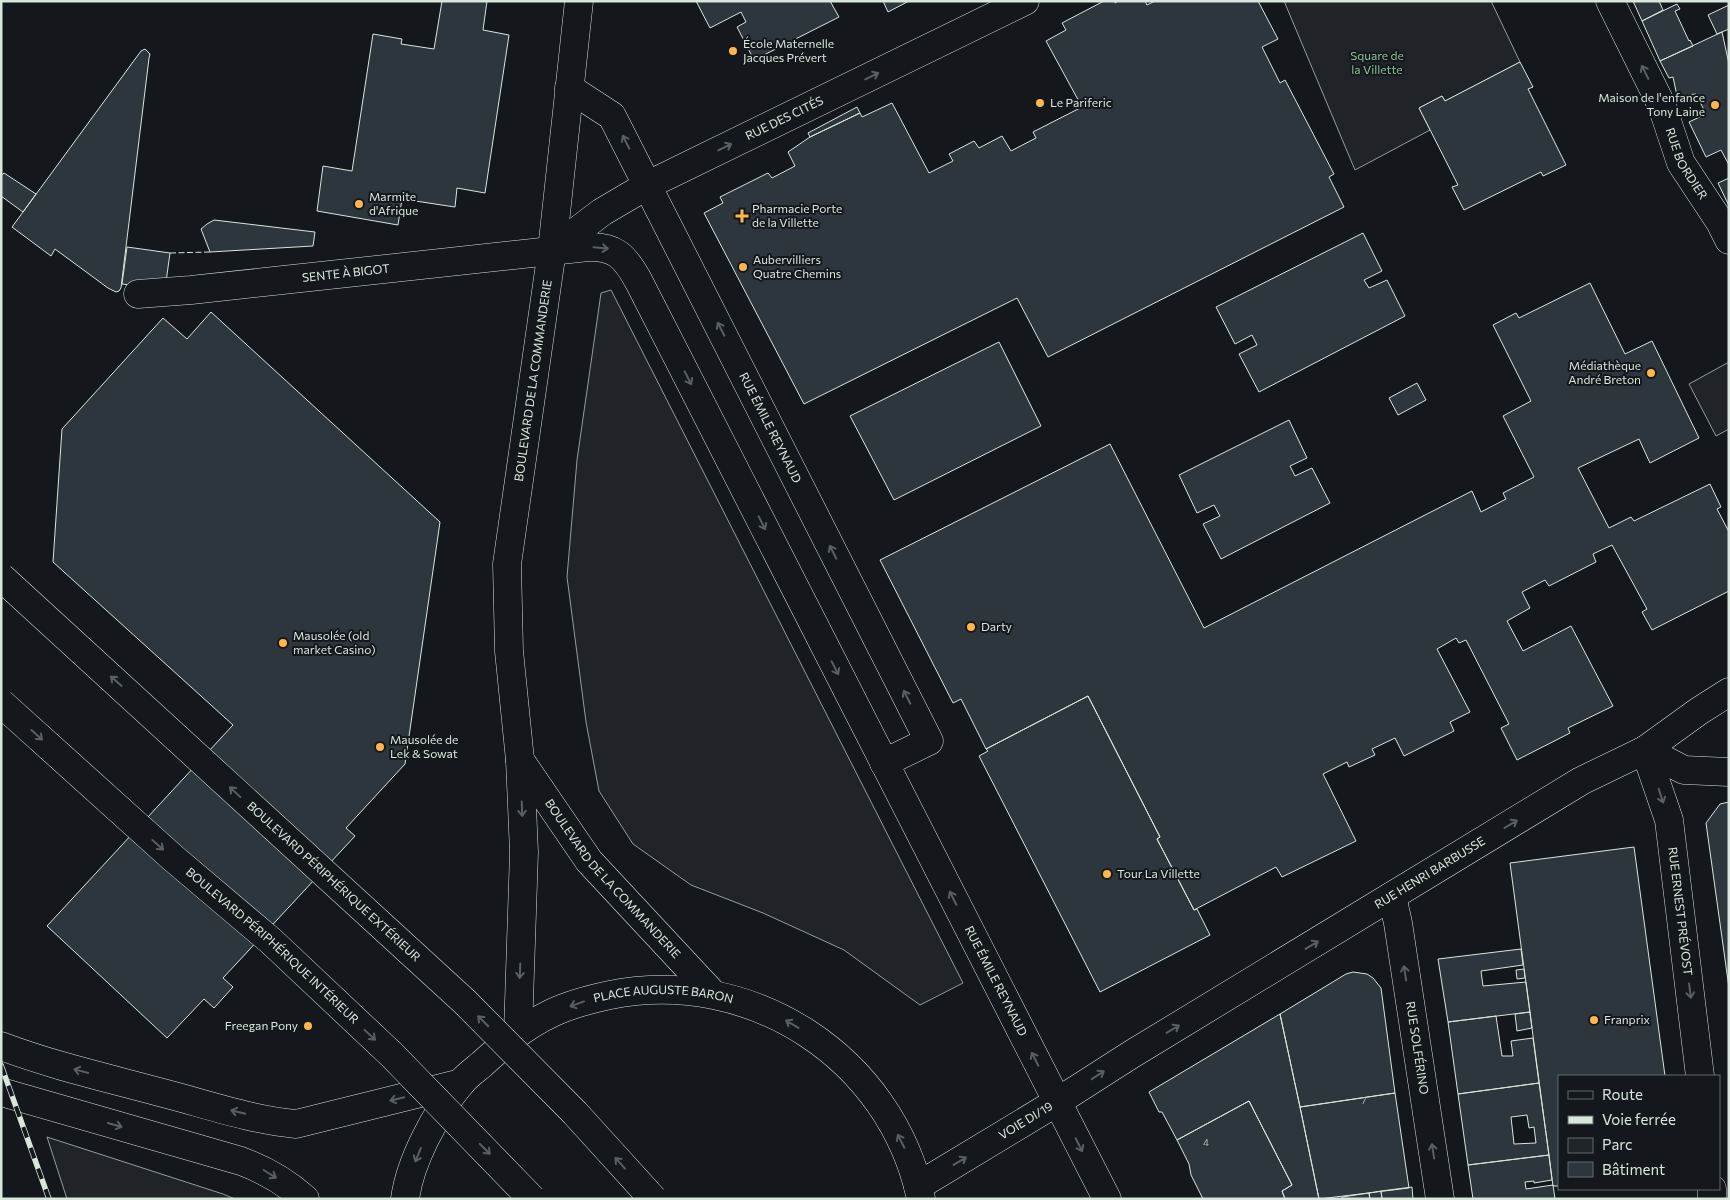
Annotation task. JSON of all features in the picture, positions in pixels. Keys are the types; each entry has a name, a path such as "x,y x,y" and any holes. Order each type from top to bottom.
{"main road":[{"name":"BOULEVARD DE LA COMMANDERIE","path":"518,1032 524,864 520,760 509,651 507,564 552,250 568,88 579,1"},
{"name":"RUE DES CITÉS","path":"552,250 602,212 648,185 1025,1"},
{"name":"RUE BORDIER","path":"1610,1 1662,106 1681,163 1720,222 1729,240"},
{"name":"RUE ÉMILE REYNAUD","path":"568,88 612,116 929,741 884,764"},
{"name":"RUE ÉMILE REYNAUD","path":"552,250 605,248 619,254 629,264 1107,1199"},
{"name":"SENTE À BIGOT","path":"138,294 191,290 552,250"},
{"name":"BOULEVARD PÉRIPHÉRIQUE EXTÉRIEUR","path":"1,577 465,1002 575,1113 653,1199"},
{"name":"RUE HENRI BARBUSSE","path":"1132,1054 1581,781 1645,750 1729,692"},
{"name":"BOULEVARD PÉRIPHÉRIQUE INTÉRIEUR","path":"1,703 173,858 278,948 392,1055 532,1199"},
{"path":"1645,750 1684,770 1729,772"},
{"name":"RUE ERNEST PRÉVOST","path":"1645,750 1668,820 1700,1075"},
{"name":"BOULEVARD DE LA COMMANDERIE","path":"520,760 589,861 712,993"},
{"name":"RUE SOLFÉRINO","path":"1392,896 1398,923 1440,1199"},
{"name":"PLACE AUGUSTE BARON","path":"405,1199 418,1154 436,1117 461,1083 518,1032 553,1012 591,999 631,991 671,989 712,993 748,1003 782,1017 814,1036 843,1060 868,1087 890,1118 906,1151 920,1192"},
{"path":"1,1046 33,1058 212,1106 277,1122 296,1124 461,1083"},
{"name":"VOIE DI/19","path":"920,1192 1132,1054"},
{"path":"1,1092 241,1161 261,1169 291,1187 305,1199"}],"green space":[{"name":"Square de la Villette","path":"1284,1 1491,1 1520,62 1445,101 1442,96 1419,108 1430,130 1355,170"},
{"path":"611,290 963,983 920,1005 844,950 763,913 691,885 633,844 599,791 586,722 567,577 577,460 601,293"},
{"path":"1729,362 1729,429 1716,436 1689,384"},
{"path":"47,1137 223,1194 235,1199 67,1199"}],"building":[{"path":"442,1 487,1 483,30 509,35 485,193 457,188 455,207 402,199 398,225 317,211 323,166 352,171 373,34 402,39 401,44 434,49"},
{"path":"696,1 830,1 839,17 754,60 737,27 746,22 741,12 710,28"},
{"path":"883,1 909,1 888,12"},
{"path":"1104,1 1115,1 1115,3 1118,1 1145,1 1147,5 1155,1 1258,1 1278,39 1262,47 1280,83 1285,80 1334,174 1329,177 1344,207 1048,357 1017,298 804,404 704,213 723,203 720,197 768,173 772,178 795,166 788,152 810,137 860,113 862,117 892,103 929,173 953,161 949,154 974,141 979,148 1002,136 1011,151 1036,138 1033,132 1082,107 1046,41 1066,30 1062,23"},
{"path":"1633,1 1659,1 1663,10 1642,21"},
{"path":"1677,4 1680,9 1675,11 1693,46 1660,61 1642,21"},
{"path":"1729,5 1729,29 1717,34 1708,15"},
{"name":"Maison de l'enfance Tony Laine","path":"1722,32 1729,64 1729,165 1721,150 1706,157 1689,122 1706,114 1696,94 1677,96 1673,77 1669,78 1660,61"},
{"path":"145,49 150,54 121,288 116,292 55,249 51,256 12,227 141,51"},
{"path":"1520,62 1533,87 1528,89 1566,165 1543,176 1541,172 1464,210 1452,187 1458,185 1419,108 1442,96 1445,101"},
{"path":"857,107 860,113 810,137 808,133"},
{"path":"4,173 36,194 23,212 1,196 1,176"},
{"path":"1729,178 1729,206 1718,183"},
{"path":"214,220 315,232 313,246 210,252 201,229"},
{"path":"1363,233 1382,271 1364,280 1369,288 1387,280 1405,316 1259,392 1239,354 1257,345 1252,335 1235,344 1216,307"},
{"path":"127,247 170,253 165,289 122,284"},
{"path":"1590,283 1625,354 1652,341 1699,438 1650,463 1639,439 1578,468 1609,528 1631,517 1634,521 1710,484 1721,507 1717,509 1729,532 1729,591 1652,630 1642,612 1647,609 1612,545 1593,554 1596,562 1549,586 1545,580 1522,592 1530,608 1507,621 1523,651 1571,626 1613,706 1568,728 1570,733 1517,760 1501,728 1509,724 1466,640 1459,643 1456,638 1437,649 1470,712 1450,722 1454,731 1404,756 1395,738 1372,749 1375,755 1349,767 1347,762 1323,774 1356,841 1282,877 1276,867 1194,910 1157,839 1160,837 1088,696 986,749 961,699 953,703 880,560 1110,444 1204,628 1472,491 1481,512 1506,499 1503,493 1534,477 1503,416 1531,401 1493,325 1516,313 1519,318"},
{"name":"Mausolée (old market Casino)","path":"211,312 440,522 405,764 346,828 355,836 223,978 233,987 214,1008 204,999 167,1038 47,926 233,725 53,562 62,429 163,318 187,339"},
{"path":"999,342 1041,426 894,500 850,416"},
{"path":"1417,383 1426,400 1398,415 1389,398"},
{"path":"1289,420 1307,458 1290,466 1295,476 1312,468 1330,503 1221,559 1203,524 1220,516 1214,505 1197,513 1179,475"},
{"name":"Tour La Villette","path":"1088,696 1160,837 1157,839 1194,910 1197,909 1210,935 1100,992 979,756 988,751 986,749"},
{"path":"1729,802 1729,988 1706,823 1720,804"},
{"name":"Franprix","path":"1634,847 1665,1075 1558,1075 1558,1186 1553,1186 1510,863"},
{"path":"1521,949 1523,965 1481,971 1483,986 1526,982 1530,1012 1448,1022 1438,959"},
{"path":"1524,969 1525,978 1517,979 1516,970"},
{"path":"1353,972 1367,974 1381,988 1395,1093 1300,1107 1280,1014 1346,974"},
{"path":"1530,1012 1532,1028 1517,1031 1515,1014"},
{"path":"1280,1014 1319,1199 1285,1199 1282,1191 1292,1185 1249,1101 1177,1140 1149,1092"},
{"path":"1496,1016 1502,1056 1513,1056 1511,1041 1533,1038 1539,1083 1458,1094 1448,1022"},
{"path":"1539,1083 1549,1155 1468,1165 1458,1094","holes":["1527,1115 1529,1128 1534,1127 1536,1143 1514,1144 1511,1117"]},
{"path":"1395,1093 1409,1188 1319,1199 1300,1107"},
{"path":"1249,1101 1292,1185 1282,1191 1285,1199 1203,1199 1177,1140"},
{"path":"1549,1155 1552,1180 1534,1183 1534,1181 1525,1182 1526,1189 1553,1185 1555,1199 1473,1199 1468,1165"},
{"path":"1412,1187 1413,1199 1382,1199 1381,1191"},
{"path":"1381,1191 1382,1199 1370,1199 1369,1193"},
{"path":"1369,1193 1370,1199 1342,1199 1342,1197"}],"railway":[{"path":"1,1065 49,1199"}],"fence":[{"path":"170,253 210,252"}],"place":[{"name":"École Maternelle Jacques Prévert","path":"733,51"},
{"name":"Le Pariferic","path":"1040,103"},
{"name":"Maison de l'enfance Tony Laine","path":"1715,105"},
{"name":"Marmite d'Afrique","path":"359,204"},
{"name":"Pharmacie Porte de la Villette","path":"742,216"},
{"name":"Aubervilliers Quatre Chemins","path":"743,267"},
{"name":"Médiathèque André Breton","path":"1651,373"},
{"name":"Darty","path":"971,627"},
{"name":"Mausolée (old market Casino)","path":"283,643"},
{"name":"Mausolée de Lek & Sowat","path":"380,747"},
{"name":"Tour La Villette","path":"1107,874"},
{"name":"Franprix","path":"1594,1020"},
{"name":"Freegan Pony","path":"308,1026"}]}
